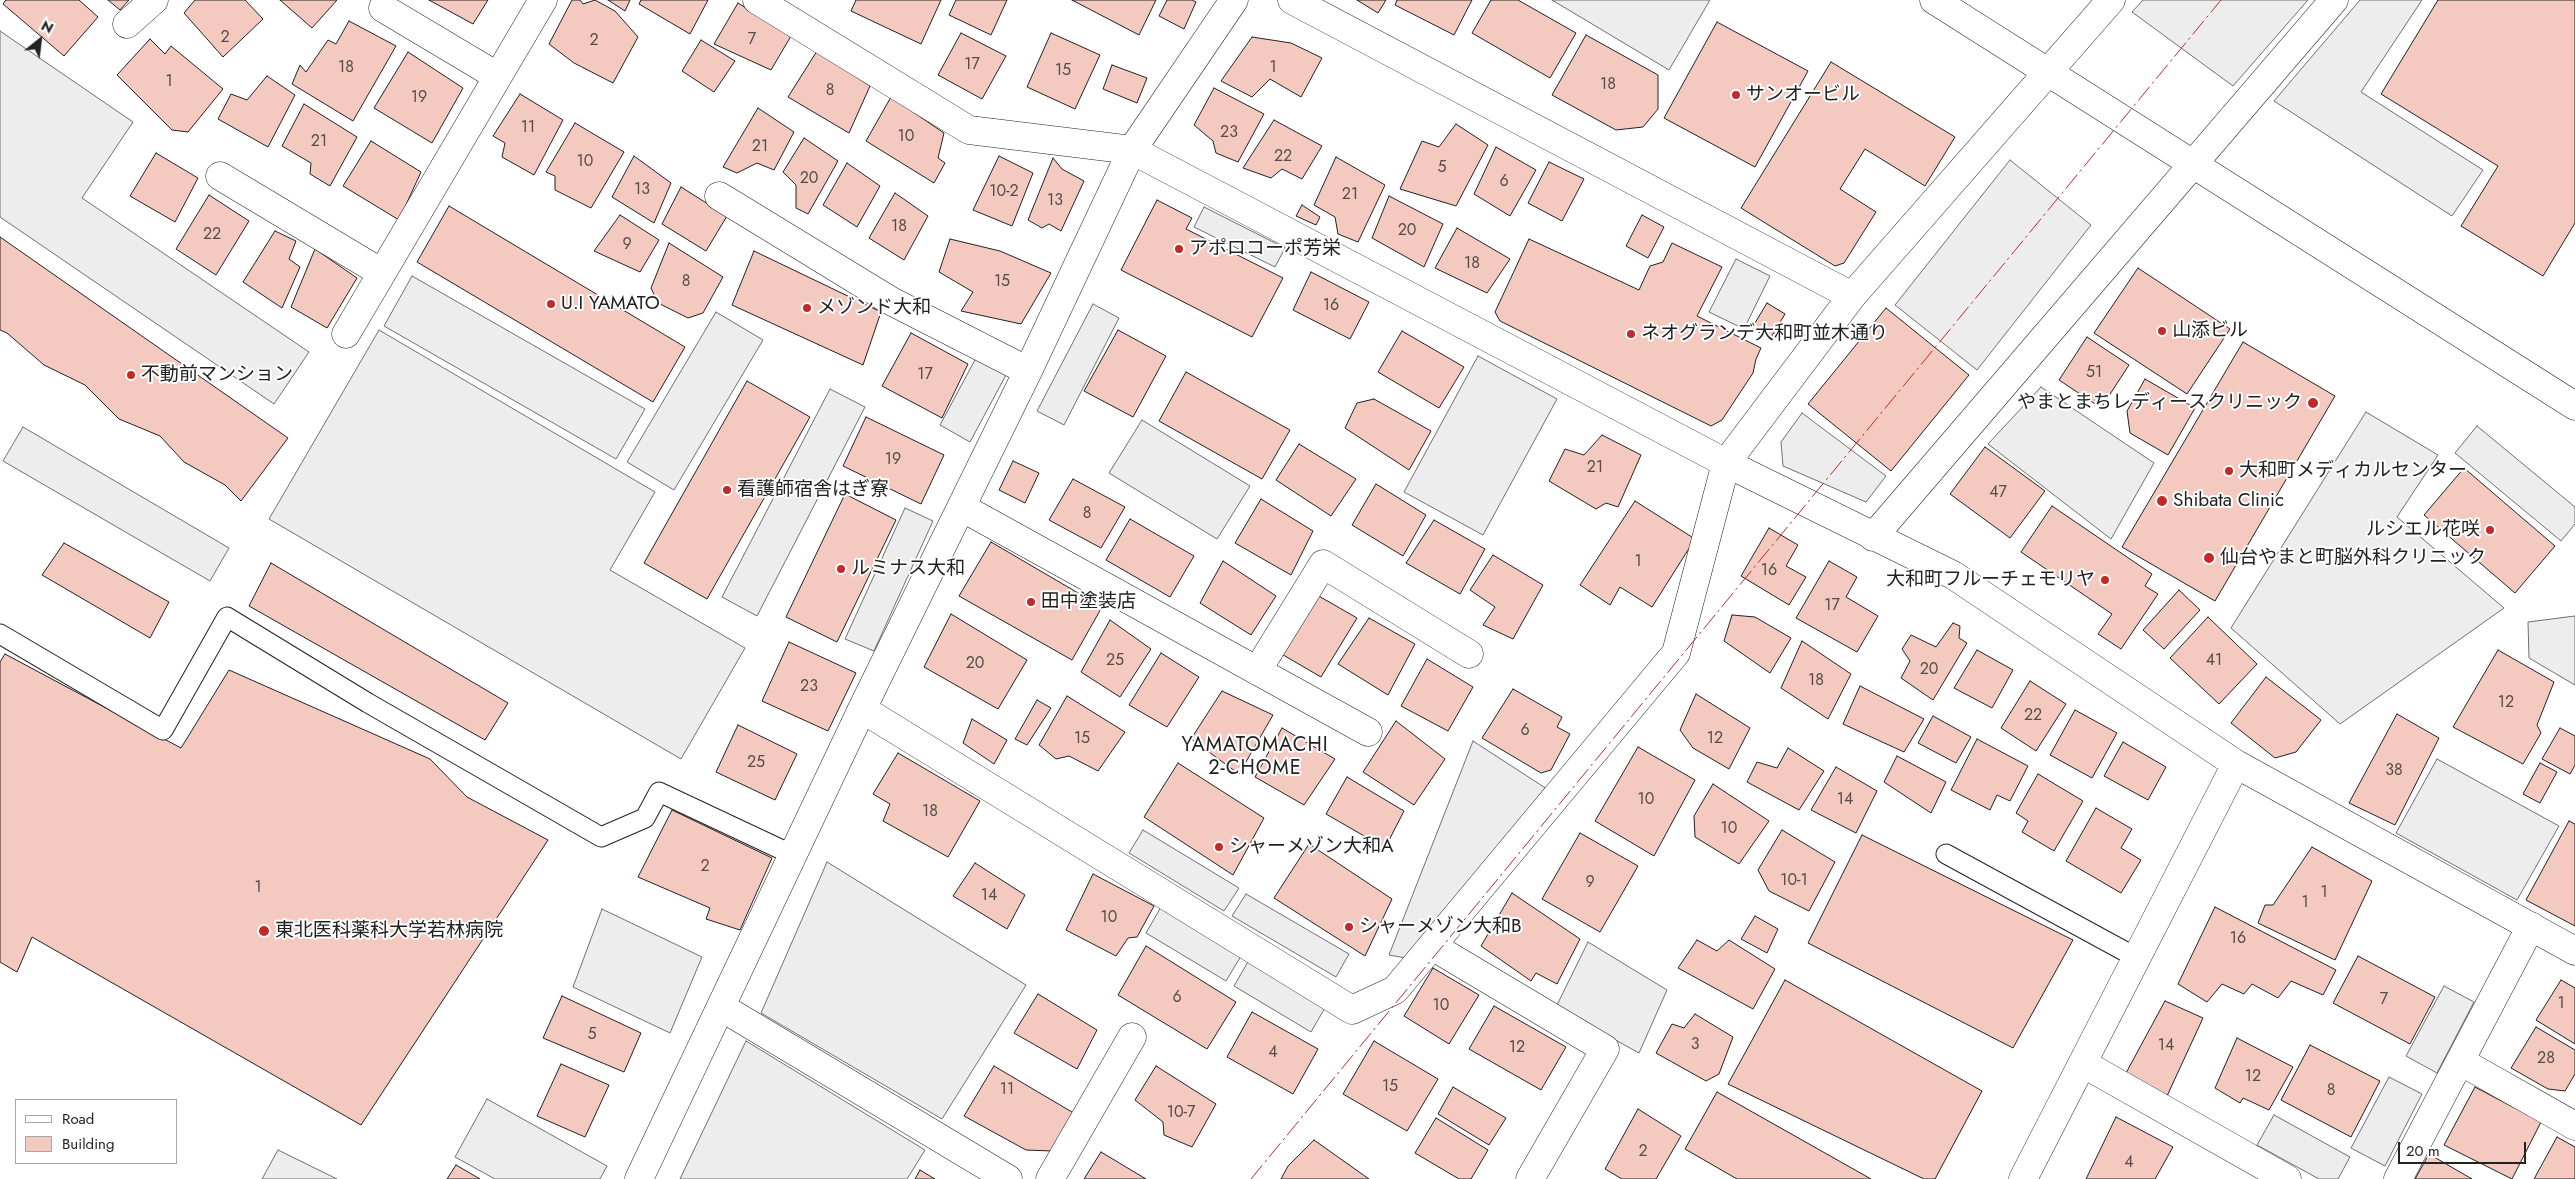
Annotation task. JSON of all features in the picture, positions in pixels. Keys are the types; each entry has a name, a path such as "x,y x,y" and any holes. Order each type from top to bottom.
{"street":[{"path":"127,24 154,0"},
{"path":"346,334 543,0"},
{"path":"757,0 969,130 1132,150 1726,463 1872,537 1953,575 2236,764 2575,951"},
{"path":"639,1179 862,709 1028,371 1132,150 1234,0"},
{"path":"1292,0 1852,296"},
{"path":"1934,0 2575,406"},
{"path":"862,709 1352,1010 1395,990 1676,654 1726,463 1852,296 2111,0"},
{"path":"1872,537 2334,0"},
{"path":"383,8 497,76"},
{"path":"220,176 382,273"},
{"path":"719,196 890,301 1028,371"},
{"path":"961,507 1368,732"},
{"path":"1257,671 1323,564 1469,654"},
{"path":"2023,1179 2084,1064 2236,764"},
{"path":"2398,1179 2531,926"},
{"path":"1432,946 1605,1049 1530,1179"},
{"path":"721,1007 1008,1179"},
{"path":"1050,1179 1132,1037"},
{"path":"2460,1061 2575,1126"},
{"path":"2084,1064 2287,1179"}],"lane":[{"path":"0,634 163,730 227,617 368,703 601,837 645,818 659,792 793,855"},
{"path":"1946,854 2137,958"}],"shaded area":[{"path":"1552,0 1710,0 1669,70"},
{"path":"2143,0 2308,0 2233,86 2132,12"},
{"path":"2360,0 2422,0 2361,92 2483,170 2452,216 2274,101"},
{"path":"0,31 133,122 82,198 309,352 274,404 0,217"},
{"path":"2010,160 2091,225 1977,370 1895,305"},
{"path":"1204,207 1285,248 1275,267 1194,227"},
{"path":"1736,259 1770,276 1744,329 1709,312"},
{"path":"412,276 645,409 616,459 384,326"},
{"path":"1093,304 1119,318 1064,425 1037,411"},
{"path":"716,312 763,340 674,490 627,462"},
{"path":"379,330 655,492 610,570 745,648 681,759 269,519"},
{"path":"1478,356 1557,399 1483,535 1404,492"},
{"path":"976,358 1006,375 970,442 940,425"},
{"path":"2041,387 2154,463 2111,539 1988,444"},
{"path":"830,389 865,407 757,616 722,597"},
{"path":"2366,412 2438,455 2397,517 2504,608 2340,724 2231,628"},
{"path":"1802,413 1886,476 1866,502 1783,466 1781,442"},
{"path":"1142,420 1250,486 1217,539 1109,473"},
{"path":"2477,426 2575,507 2575,524 2561,541 2455,453"},
{"path":"23,427 229,548 210,581 3,461"},
{"path":"905,508 933,521 874,651 845,639"},
{"path":"2575,616 2575,685 2529,658 2528,622"},
{"path":"1473,741 1550,791 1412,959 1389,955"},
{"path":"2437,759 2559,826 2517,900 2396,833"},
{"path":"1143,830 1239,888 1224,911 1129,853"},
{"path":"827,862 1026,985 942,1119 761,1013"},
{"path":"1246,894 1349,954 1336,977 1232,916"},
{"path":"1161,907 1241,956 1226,981 1146,933"},
{"path":"602,909 702,957 670,1033 573,987"},
{"path":"1588,942 1667,990 1639,1053 1556,1007"},
{"path":"1249,960 1326,1006 1311,1032 1234,986"},
{"path":"2444,986 2474,1002 2437,1073 2406,1056"},
{"path":"746,1041 925,1150 907,1179 680,1179"},
{"path":"2389,1077 2422,1094 2385,1166 2351,1148"},
{"path":"487,1099 607,1166 600,1179 495,1179 455,1157"},
{"path":"2274,1115 2350,1157 2338,1179 2319,1179 2257,1145"},
{"path":"278,1150 337,1179 262,1179"}],"building":[{"path":"6,0 79,0 98,17 64,56 3,4"},
{"path":"108,0 129,0 120,10"},
{"path":"195,0 245,0 263,19 223,57 184,13"},
{"path":"280,0 337,0 312,28"},
{"path":"429,0 488,0 473,24"},
{"path":"572,0 580,0 583,4 595,0 615,11 638,37 613,83 574,63 549,44"},
{"path":"608,0 630,0 625,11"},
{"path":"641,0 708,0 690,34 639,4"},
{"path":"856,0 941,0 921,44 851,11"},
{"path":"956,0 1007,0 991,35 949,15"},
{"path":"1072,0 1156,0 1139,35"},
{"path":"1167,0 1192,0 1196,2 1184,29 1159,16"},
{"path":"1357,0 1386,0 1378,13"},
{"path":"1397,0 1472,0 1454,35 1395,5"},
{"path":"1491,0 1518,0 1576,33 1550,78 1472,33"},
{"path":"2438,0 2575,0 2575,223 2543,276 2461,226 2498,166 2381,94"},
{"path":"738,3 791,36 771,70 714,44"},
{"path":"349,21 396,46 353,121 292,84 300,65 306,72 328,40 336,44"},
{"name":"サンオービル","path":"1717,22 1808,71 1755,167 1664,118"},
{"path":"961,33 1006,56 982,99 938,75"},
{"path":"1051,33 1100,55 1075,109 1027,87"},
{"path":"1586,35 1658,75 1658,109 1643,127 1616,130 1552,95"},
{"path":"1252,37 1291,43 1322,58 1301,97 1270,79 1252,97 1221,81"},
{"path":"150,39 165,54 171,46 223,89 188,132 172,130 117,75"},
{"path":"701,40 735,61 714,92 682,71"},
{"path":"817,51 870,86 849,133 788,97"},
{"path":"408,52 463,88 432,143 374,108"},
{"path":"1831,62 1955,137 1925,186 1865,149 1840,189 1876,212 1844,263 1835,266 1741,208"},
{"path":"1112,65 1147,78 1137,103 1103,89"},
{"path":"267,76 295,95 268,147 218,119 231,94 247,100"},
{"path":"1214,88 1264,114 1238,162 1216,153 1213,141 1194,125"},
{"path":"520,94 563,120 534,175 502,157 505,143 493,136"},
{"path":"891,97 944,133 938,158 945,163 934,183 866,141"},
{"path":"304,104 357,137 330,186 310,174 311,163 282,146"},
{"path":"758,108 794,132 774,170 757,163 737,173 723,167"},
{"path":"1274,120 1322,146 1302,179 1282,169 1271,178 1243,168"},
{"path":"575,123 624,152 591,208 555,190 555,176 546,172"},
{"path":"1456,124 1488,145 1456,206 1400,189 1422,141 1439,147"},
{"path":"804,138 838,161 808,214 796,208 796,185 783,172"},
{"path":"371,141 421,172 399,220 343,186"},
{"path":"1496,147 1536,170 1510,216 1474,194"},
{"path":"156,153 198,178 175,222 130,196"},
{"path":"634,156 671,183 654,223 612,197"},
{"path":"999,156 1033,173 1012,226 973,210"},
{"path":"1336,157 1385,185 1358,242 1338,234 1335,217 1314,205"},
{"path":"1053,158 1062,169 1084,181 1061,231 1049,224 1042,228 1028,220"},
{"path":"1549,162 1584,179 1562,221 1528,203"},
{"path":"847,163 880,186 857,227 823,205"},
{"path":"681,187 727,216 706,251 662,224"},
{"path":"895,193 928,216 904,260 869,238"},
{"path":"209,195 249,221 216,275 176,249"},
{"path":"1389,196 1443,224 1424,267 1372,238"},
{"name":"アポロコーポ芳栄","path":"1157,200 1192,218 1186,229 1283,278 1252,337 1121,270"},
{"path":"1302,205 1320,217 1316,225 1296,216"},
{"name":"U.I YAMATO","path":"449,206 685,347 653,402 417,262"},
{"path":"620,215 659,240 640,272 594,251"},
{"path":"1642,215 1664,227 1648,258 1626,246"},
{"path":"1457,228 1510,259 1487,293 1435,268"},
{"path":"275,231 296,241 289,259 300,267 282,308 243,282"},
{"name":"不動前マンション","path":"0,237 288,438 241,501 225,485 184,462 160,436 119,419 85,385 44,365 7,333 0,330"},
{"path":"950,239 1000,251 1051,273 1021,324 961,311 973,292 939,272"},
{"name":"ネオグランデ大和町並木通り","path":"1529,239 1639,290 1650,266 1663,262 1672,243 1722,267 1697,316 1761,348 1753,373 1722,420 1711,426 1500,321 1495,312"},
{"path":"669,243 723,277 703,313 688,318 658,303 651,288"},
{"path":"315,249 357,278 327,328 291,307"},
{"name":"メゾンド大和","path":"754,251 881,312 863,365 732,305"},
{"name":"山添ビル","path":"2138,268 2230,329 2187,394 2094,333"},
{"path":"1311,272 1369,302 1350,339 1293,310"},
{"path":"1767,303 1785,314 1770,339 1752,328"},
{"path":"1886,308 1969,375 1891,471 1808,404"},
{"path":"1118,330 1166,356 1133,417 1084,391"},
{"path":"1402,331 1464,367 1439,408 1378,372"},
{"path":"911,333 968,364 942,418 882,386"},
{"path":"2087,337 2129,365 2101,408 2059,380"},
{"name":"大和町メディカルセンター","path":"2243,342 2335,396 2215,601 2122,547"},
{"path":"1186,372 1290,430 1262,479 1159,421"},
{"path":"2145,379 2195,408 2168,455 2130,433 2127,411"},
{"name":"看護師宿舎はぎ寮","path":"747,381 810,417 707,599 644,563"},
{"path":"1374,399 1431,431 1409,470 1345,428 1357,403"},
{"path":"866,417 944,455 921,504 843,466"},
{"path":"1602,435 1641,455 1618,507 1606,503 1596,509 1549,481 1565,449 1584,455"},
{"path":"1299,444 1356,479 1331,516 1276,480"},
{"path":"1985,447 2045,491 2010,538 1950,494"},
{"path":"1013,461 1039,473 1025,503 999,490"},
{"name":"ルシエル花咲","path":"2464,468 2555,546 2515,593 2424,515"},
{"path":"1073,479 1125,507 1101,548 1049,520"},
{"path":"1376,484 1426,515 1403,556 1352,525"},
{"name":"ルミナス大和","path":"845,494 896,520 837,642 786,617"},
{"path":"1261,499 1313,531 1291,575 1235,543"},
{"path":"1635,501 1695,539 1652,607 1620,587 1610,605 1580,585"},
{"name":"大和町フルーチェモリヤ","path":"2052,506 2152,574 2145,586 2158,594 2121,649 2098,634 2112,614 2021,552"},
{"path":"1130,519 1194,556 1170,597 1106,560"},
{"path":"1434,520 1485,549 1460,594 1406,563"},
{"path":"1769,528 1798,545 1786,566 1806,577 1789,605 1741,576"},
{"name":"田中塗装店","path":"991,542 1102,607 1072,660 959,596"},
{"path":"64,543 169,602 150,638 42,575"},
{"path":"1493,555 1543,585 1513,639 1483,625 1495,607 1470,590"},
{"path":"1223,561 1276,596 1251,635 1200,603"},
{"path":"1829,561 1857,577 1846,597 1878,616 1857,652 1796,618"},
{"path":"271,563 508,703 485,740 249,606"},
{"path":"2179,590 2200,610 2164,649 2143,630"},
{"path":"1317,595 1357,618 1321,677 1278,652"},
{"path":"951,614 1027,660 998,709 924,667"},
{"path":"1732,615 1755,617 1791,638 1770,673 1724,641"},
{"path":"2208,617 2257,664 2219,704 2170,658"},
{"path":"1369,618 1415,644 1388,695 1338,664"},
{"path":"1110,620 1151,649 1120,697 1081,672"},
{"path":"1953,623 1960,626 1959,638 1967,643 1933,700 1901,678 1910,661 1902,649 1911,635 1936,647"},
{"path":"1802,641 1851,674 1828,719 1781,688"},
{"path":"789,642 856,673 828,731 762,701"},
{"path":"1977,650 2013,670 1992,708 1954,688"},
{"path":"2498,650 2554,682 2537,725 2541,733 2523,764 2453,727"},
{"path":"1161,653 1199,677 1167,727 1129,705"},
{"path":"5,654 181,748 229,670 430,759 467,797 548,840 361,1125 32,937 17,972 0,962 0,662"},
{"path":"1427,659 1473,687 1448,731 1401,706"},
{"path":"2266,677 2321,720 2296,752 2275,758 2231,723"},
{"path":"2030,681 2066,704 2036,751 2001,728"},
{"path":"1860,686 1924,719 1904,752 1843,724"},
{"path":"1513,689 1562,717 1557,727 1570,734 1551,770 1541,773 1482,738"},
{"path":"1222,691 1273,715 1239,774 1191,739"},
{"path":"1696,694 1750,728 1729,769 1693,748 1680,730"},
{"path":"1067,696 1125,732 1098,771 1069,756 1056,759 1039,745"},
{"path":"1037,700 1051,708 1027,745 1015,739"},
{"path":"2075,710 2117,733 2092,778 2050,755"},
{"path":"2397,714 2439,738 2395,825 2349,803"},
{"path":"1933,716 1971,737 1956,763 1918,743"},
{"path":"972,719 1007,740 994,764 963,743"},
{"path":"1396,721 1445,759 1414,805 1363,772"},
{"path":"738,725 797,754 775,800 716,772"},
{"path":"1282,728 1335,759 1304,805 1255,777"},
{"path":"2560,728 2575,736 2575,765 2570,774 2542,759"},
{"path":"1977,739 2028,766 2010,801 1997,795 1990,810 1951,790"},
{"path":"2123,742 2166,767 2148,800 2104,776"},
{"path":"1638,747 1695,780 1654,856 1595,821"},
{"path":"1788,748 1824,771 1799,810 1747,782 1757,762 1777,768"},
{"path":"898,753 980,801 948,857 883,821 890,804 873,794"},
{"path":"1897,756 1946,782 1931,813 1884,782"},
{"name":"シャーメゾン大和A","path":"1178,763 1264,818 1233,875 1144,817"},
{"path":"2540,763 2557,772 2540,803 2523,794"},
{"path":"1836,767 1877,791 1856,833 1811,810"},
{"path":"2038,774 2083,801 2054,851 2022,832 2028,821 2016,813"},
{"path":"1347,777 1404,811 1385,848 1326,814"},
{"path":"1713,784 1769,821 1739,864 1695,837 1694,816"},
{"path":"2096,808 2132,829 2121,848 2141,860 2121,893 2066,861"},
{"path":"672,810 772,858 740,930 706,919 710,908 638,877"},
{"path":"2569,821 2575,824 2575,926 2526,900"},
{"path":"1782,830 1835,862 1809,911 1769,891 1758,870"},
{"path":"1580,833 1638,866 1600,932 1542,899"},
{"path":"1862,835 2073,940 2013,1048 1808,943"},
{"name":"シャーメゾン大和B","path":"1309,844 1392,899 1365,956 1274,898"},
{"path":"2312,847 2372,881 2335,960 2258,923 2265,905 2273,905"},
{"path":"975,863 1025,895 1007,929 953,896"},
{"path":"1093,874 1154,906 1137,937 1128,938 1116,956 1066,930"},
{"path":"1512,893 1580,939 1557,984 1536,973 1531,981 1481,946"},
{"path":"2215,907 2336,970 2323,995 2291,981 2278,998 2252,984 2244,994 2222,984 2207,1002 2178,984"},
{"path":"1755,916 1778,929 1767,953 1741,939"},
{"path":"1697,940 1717,951 1729,940 1775,969 1753,1009 1678,968"},
{"path":"1146,946 1236,1002 1207,1049 1118,995"},
{"path":"2358,956 2435,997 2410,1044 2333,1003"},
{"path":"1433,968 1479,995 1449,1044 1404,1016"},
{"path":"1785,980 1982,1091 1935,1179 1924,1179 1728,1084"},
{"path":"2561,980 2575,988 2575,1044 2536,1020"},
{"path":"1038,994 1097,1030 1077,1069 1014,1033"},
{"path":"562,996 641,1033 624,1072 543,1038"},
{"path":"2165,1001 2203,1018 2167,1096 2126,1073"},
{"path":"1494,1006 1566,1047 1541,1090 1469,1049"},
{"path":"1252,1012 1318,1049 1293,1094 1227,1057"},
{"path":"1695,1014 1733,1037 1719,1074 1706,1081 1656,1053 1672,1024 1684,1028"},
{"path":"2536,1027 2575,1050 2575,1074 2565,1091 2548,1089 2511,1068"},
{"path":"2237,1038 2293,1067 2269,1110 2243,1098 2240,1103 2215,1088"},
{"path":"1374,1041 1438,1079 1407,1131 1343,1094"},
{"path":"2310,1045 2380,1081 2351,1137 2281,1100"},
{"path":"561,1064 609,1085 585,1137 537,1116"},
{"path":"994,1066 1077,1115 1052,1151 1026,1150 964,1116"},
{"path":"1156,1066 1216,1104 1192,1147 1164,1135 1163,1122 1135,1100"},
{"path":"1453,1087 1506,1118 1489,1145 1438,1114"},
{"path":"2475,1087 2541,1122 2512,1179 2444,1145"},
{"path":"1717,1092 1871,1179 1737,1179 1685,1149"},
{"path":"1638,1109 1681,1136 1656,1179 1622,1179 1605,1169"},
{"path":"2116,1117 2173,1147 2155,1179 2086,1179"},
{"path":"1436,1118 1488,1150 1471,1179 1459,1179 1415,1153"},
{"path":"2557,1137 2575,1147 2575,1179 2534,1179"},
{"path":"1314,1140 1369,1179 1281,1179 1288,1166"},
{"path":"1101,1152 1146,1179 1084,1179"},
{"path":"2429,1154 2472,1179 2415,1179"},
{"path":"456,1165 480,1179 447,1179"},
{"path":"920,1170 935,1179 915,1179"}],"power":[{"path":"1251,1179 2221,0"}],"place":[{"name":"サンオービル","path":"1736,95"},
{"name":"アポロコーポ芳栄","path":"1179,249"},
{"name":"U.I YAMATO","path":"551,304"},
{"name":"メゾンド大和","path":"807,308"},
{"name":"山添ビル","path":"2162,331"},
{"name":"ネオグランデ大和町並木通り","path":"1631,334"},
{"name":"不動前マンション","path":"131,375"},
{"name":"やまとまちレディースクリニック","path":"2313,403"},
{"name":"大和町メディカルセンター","path":"2229,471"},
{"name":"看護師宿舎はぎ寮","path":"727,490"},
{"name":"Shibata Clinic","path":"2162,501"},
{"name":"ルシエル花咲","path":"2490,530"},
{"name":"仙台やまと町脳外科クリニック","path":"2209,558"},
{"name":"ルミナス大和","path":"841,569"},
{"name":"大和町フルーチェモリヤ","path":"2105,580"},
{"name":"田中塗装店","path":"1031,602"},
{"name":"シャーメゾン大和A","path":"1219,847"},
{"name":"シャーメゾン大和B","path":"1349,927"},
{"name":"東北医科薬科大学若林病院","path":"264,931"}],"district":[{"name":"YAMATOMACHI 2-CHOME","path":"1255,758"}]}
